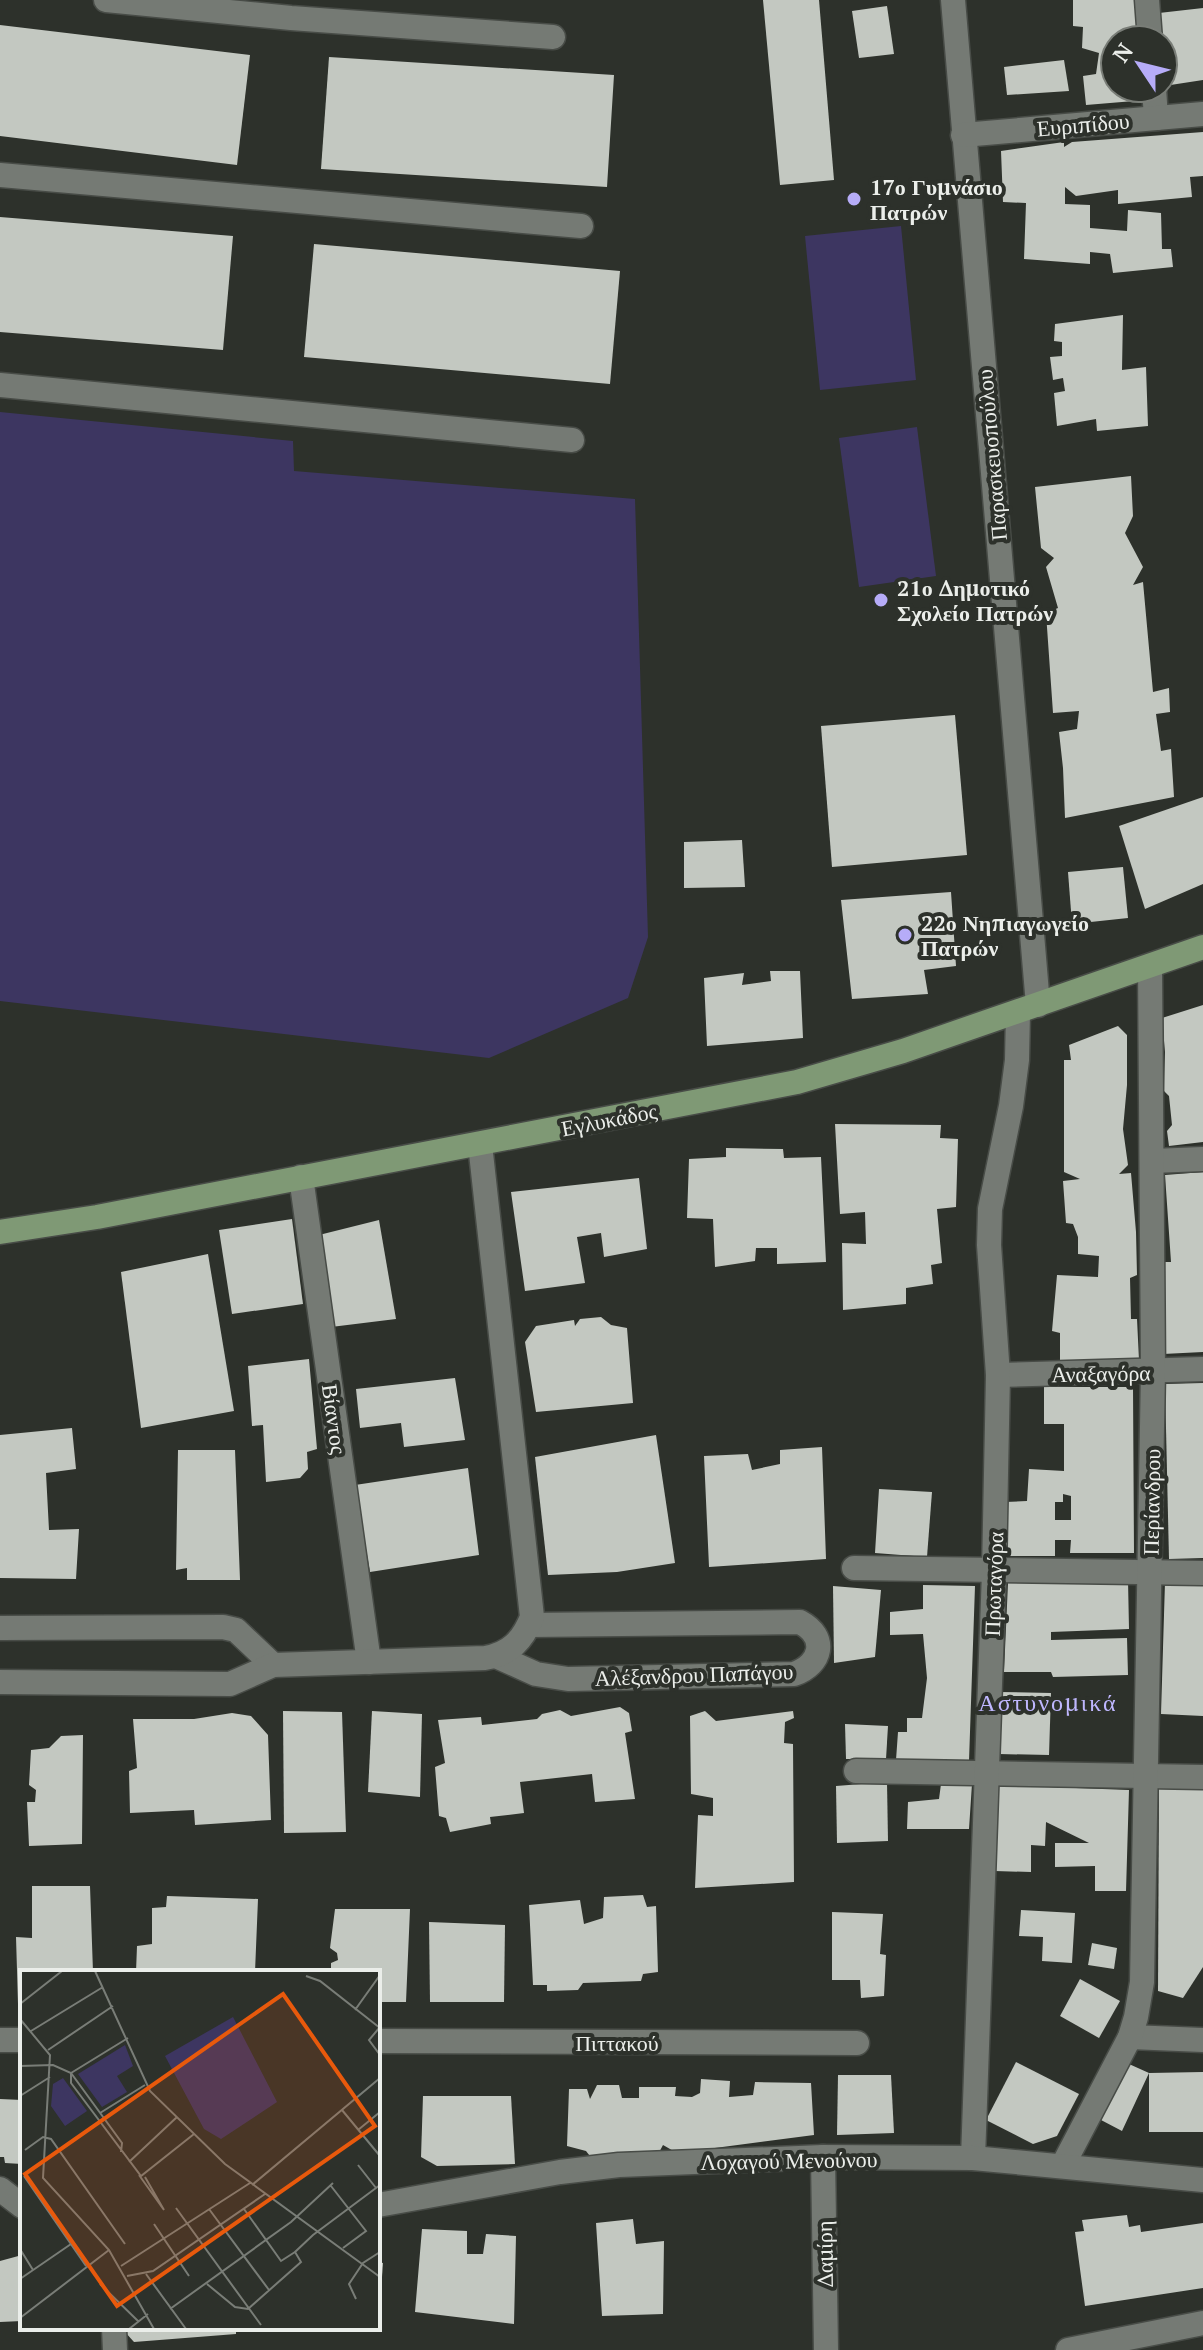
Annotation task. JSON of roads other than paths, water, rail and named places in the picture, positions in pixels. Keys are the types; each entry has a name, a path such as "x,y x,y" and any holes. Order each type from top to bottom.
{"main road":[{"name":"Εγλυκάδος","path":"0,1232 97,1217 797,1082 903,1051 1203,947"}],"street":[{"path":"106,0 292,9 553,37"},
{"name":"Παρασκευοπούλου","path":"953,0 1028,1009"},
{"path":"1147,0 1149,24"},
{"path":"1155,104 1156,118"},
{"name":"Ευριπίδου","path":"963,135 1203,114"},
{"path":"0,175 581,226"},
{"path":"0,385 572,440"},
{"name":"Περίανδρου","path":"1063,2165 1130,2037 1142,1982 1153,1371 1150,966"},
{"name":"Πρωταγόρα","path":"973,2158 998,1375 989,1245 990,1209 1028,1009"},
{"path":"480,1144 530,1621 516,1644 496,1656"},
{"path":"1152,1161 1203,1159"},
{"name":"Βίαντος","path":"301,1177 369,1662"},
{"name":"Αναξαγόρα","path":"998,1375 1203,1369"},
{"path":"854,1568 1203,1573"},
{"name":"Αλέξανδρου Παπάγου","path":"0,1682 230,1684 273,1665 496,1656 536,1674 568,1679 794,1674 813,1663 818,1652 814,1632 800,1622 530,1621"},
{"path":"0,1628 223,1627 236,1630 273,1665"},
{"path":"856,1771 1203,1777"},
{"path":"1130,2037 1203,2040"},
{"name":"Πιττακού","path":"380,2041 857,2043"},
{"name":"Λοχαγού Μενούνου","path":"380,2205 560,2172 619,2165 823,2157 973,2158 1203,2180"},
{"name":"Δαμίρη","path":"823,2157 826,2350"},
{"path":"0,2189 20,2204"},
{"path":"1068,2350 1203,2323"},
{"path":"114,2330 115,2350"}],"place":[{"name":"17ο Γυμνάσιο Πατρών","path":"854,199"},
{"name":"21ο Δημοτικό Σχολείο Πατρών","path":"881,600"},
{"name":"22ο Νηπιαγωγείο Πατρών","path":"905,935"}],"district":[{"name":"Αστυνομικά","path":"1048,1702"}]}
